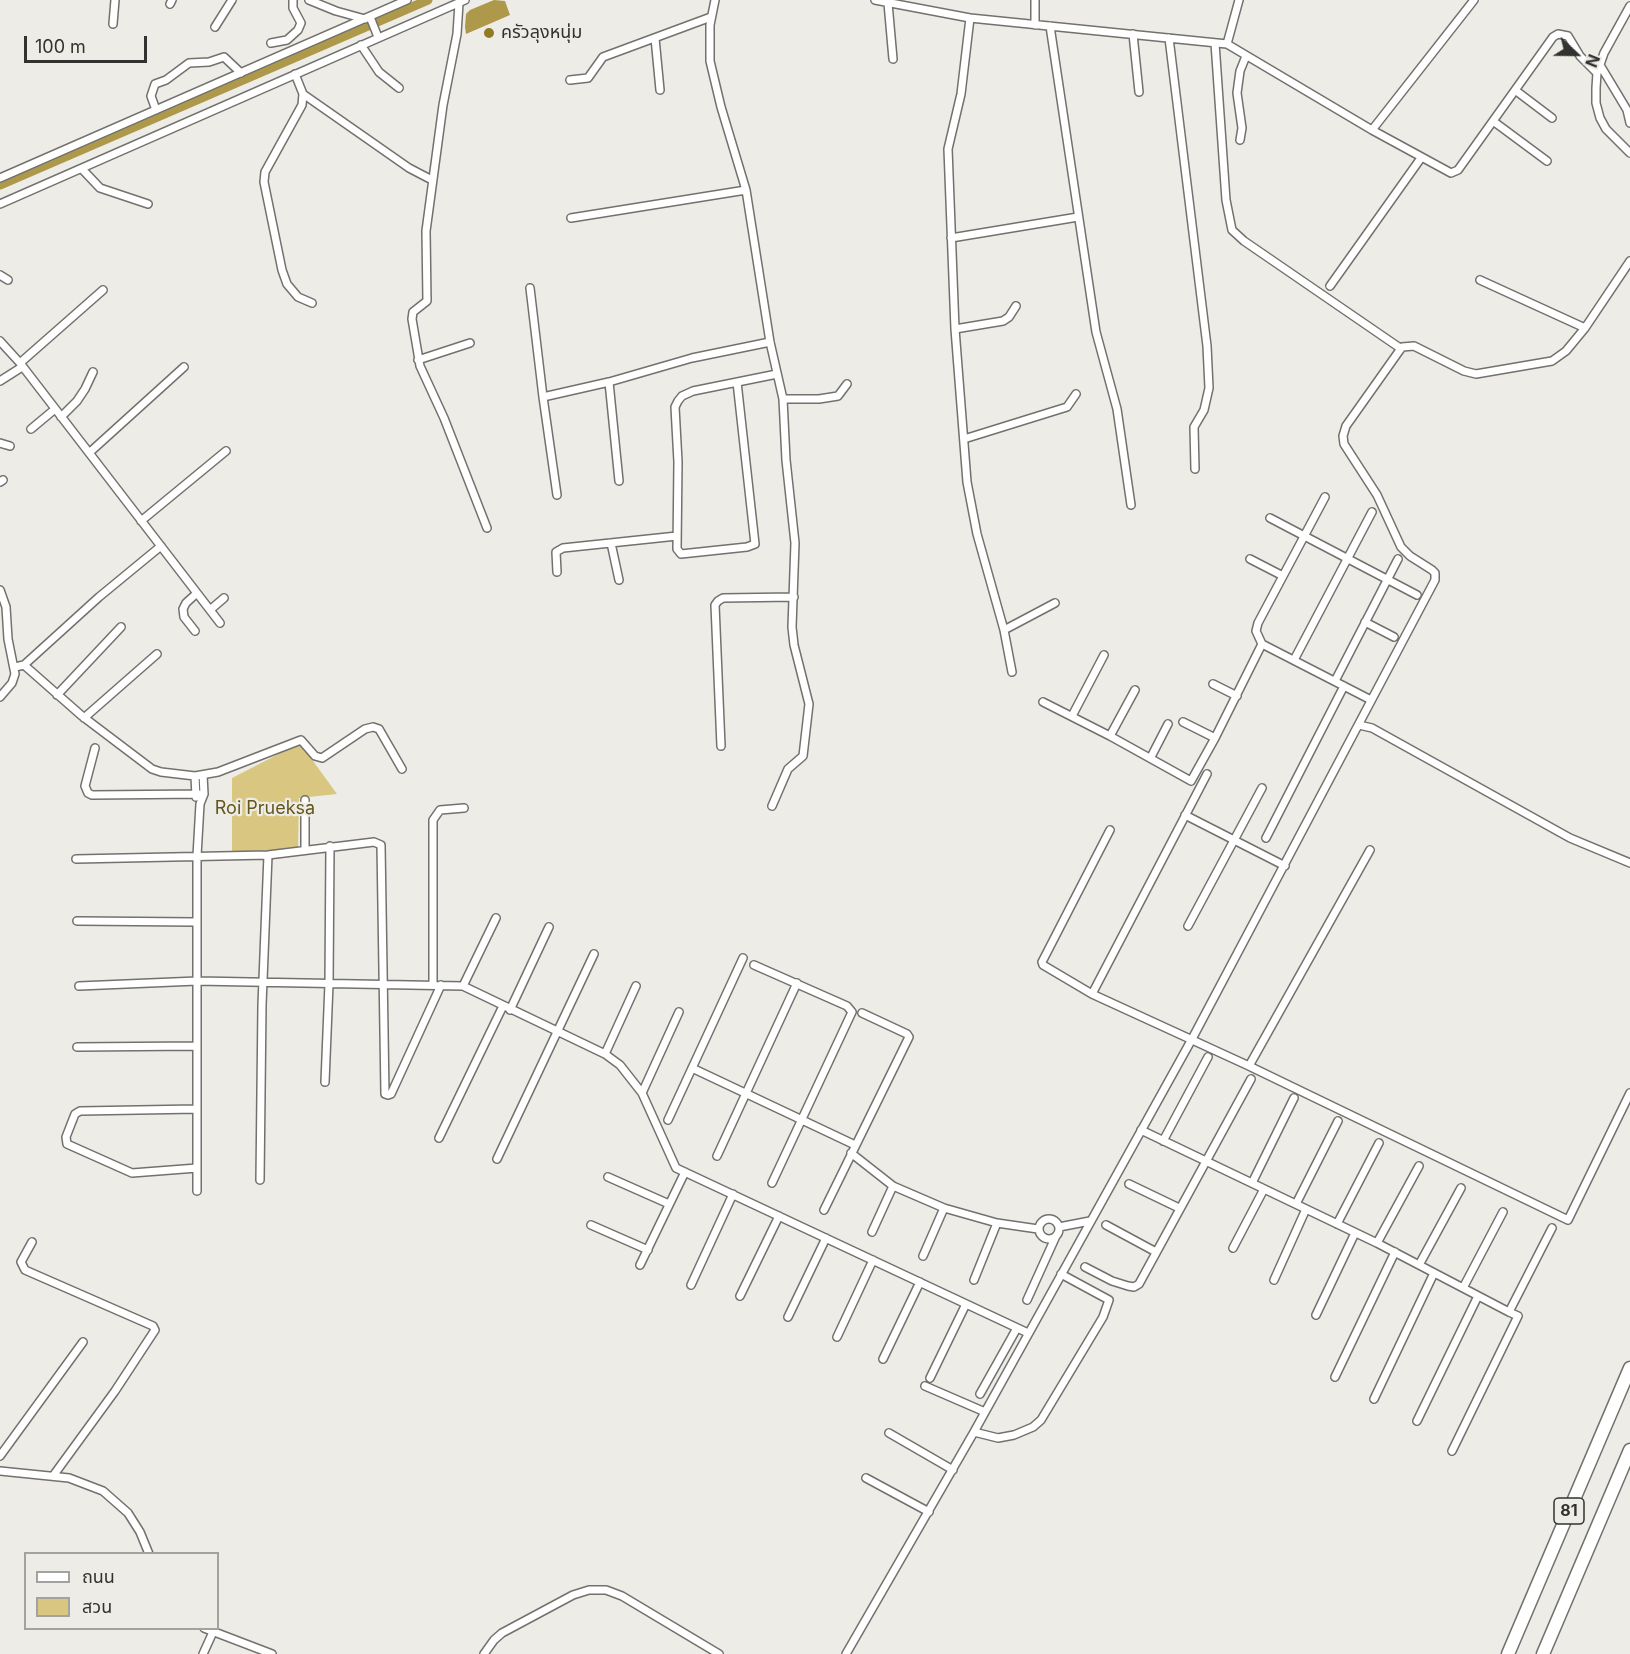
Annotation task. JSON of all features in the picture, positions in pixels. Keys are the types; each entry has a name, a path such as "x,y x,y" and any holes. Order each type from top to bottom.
{"highway":[{"name":"81","path":"1508,1654 1630,1368"},
{"name":"81","path":"1543,1654 1630,1450"}],"street":[{"path":"113,24 115,0"},
{"path":"214,27 232,0"},
{"path":"272,42 287,40 298,30 301,23 293,8 293,0"},
{"path":"309,0 336,11 369,19 377,34"},
{"path":"0,178 369,19 404,0"},
{"path":"714,0 711,17 710,61 746,190 770,342 783,399 786,460 795,543 792,627 809,704 803,756 788,769 772,806"},
{"path":"874,0 969,18 1227,44 1451,174 1458,170 1553,37 1562,33 1568,36 1580,56 1597,73"},
{"path":"1035,0 1035,25"},
{"path":"1227,44 1239,0"},
{"path":"1372,130 1474,0"},
{"path":"0,204 361,45 377,34 462,1 442,105 425,238 427,302 413,312 412,319 418,360 444,418 487,528"},
{"path":"888,3 893,59"},
{"path":"1630,6 1620,21 1597,73 1596,103 1606,129 1626,144 1630,153"},
{"path":"570,80 588,78 603,57 711,17"},
{"path":"969,18 961,94 948,148 955,329 963,439 971,507 1004,630 1012,672"},
{"path":"1050,26 1096,332 1117,409 1131,505"},
{"path":"1133,34 1139,92"},
{"path":"655,38 660,90"},
{"path":"1168,38 1207,346 1209,388 1204,410 1194,428 1195,469"},
{"path":"1215,43 1226,200 1233,230 1244,241 1400,348 1414,346 1464,371 1476,374 1552,361 1566,351 1585,328 1630,261"},
{"path":"361,45 379,72 399,88"},
{"path":"1240,140 1242,128 1237,93 1240,71 1246,56"},
{"path":"156,110 151,96 155,84 166,80 189,63 209,62 224,57 241,73"},
{"path":"1600,65 1627,110 1630,123"},
{"path":"295,74 303,94 300,109 265,172 264,182 287,284 298,297 312,303"},
{"path":"1515,90 1552,118"},
{"path":"303,94 397,160 432,180"},
{"path":"1493,121 1547,161"},
{"path":"1330,286 1421,158"},
{"path":"82,169 100,188 148,204"},
{"path":"571,218 746,190"},
{"path":"951,238 1078,217"},
{"path":"0,275 8,280"},
{"path":"1480,280 1585,328"},
{"path":"530,288 557,495"},
{"path":"0,381 21,365 103,290"},
{"path":"955,329 1003,321 1009,317 1016,306"},
{"path":"0,341 220,623"},
{"path":"543,397 609,382 692,358 770,342"},
{"path":"418,360 470,343"},
{"path":"846,1654 953,1470 1192,1039 1435,580 1435,573 1401,547 1377,495 1344,444 1343,436 1352,416 1400,348"},
{"path":"89,453 184,366"},
{"path":"61,417 77,401 93,372"},
{"path":"736,382 755,544 747,547 681,554 678,552 677,536 678,462 675,407 678,401 685,394 736,382 777,374"},
{"path":"609,382 619,481"},
{"path":"783,399 819,399 838,396 847,384"},
{"path":"963,439 1067,407 1076,394"},
{"path":"31,429 55,409"},
{"path":"0,443 10,446"},
{"path":"141,521 226,451"},
{"path":"1325,497 1258,623 1256,631 1262,644 1371,699"},
{"path":"1294,660 1372,512"},
{"path":"1270,518 1417,595"},
{"path":"557,572 556,552 558,550 677,536"},
{"path":"611,543 619,580"},
{"path":"15,667 24,665 99,597 161,546"},
{"path":"1250,559 1283,576"},
{"path":"1335,681 1398,559"},
{"path":"0,590 6,607 8,639 15,667 12,683 0,696"},
{"path":"195,631 183,617 183,609 197,593"},
{"path":"722,746 715,605 723,598 794,597"},
{"path":"210,610 224,598"},
{"path":"1004,630 1055,603"},
{"path":"1365,622 1394,637"},
{"path":"57,694 121,627"},
{"path":"1043,702 1150,757 1191,781 1262,644"},
{"path":"84,718 157,654"},
{"path":"1072,716 1104,655"},
{"path":"24,665 84,718 152,768 161,772 199,775 218,772 301,740 315,756 326,757 365,729 373,727 379,729 402,769"},
{"path":"1213,684 1237,696"},
{"path":"1266,838 1344,686"},
{"path":"1110,736 1135,690"},
{"path":"1183,722 1215,738"},
{"path":"1150,757 1168,723"},
{"path":"1359,725 1372,728 1570,838 1630,863"},
{"path":"95,748 85,786 88,793 92,795 204,794"},
{"path":"1092,994 1208,774"},
{"path":"197,1191 197,856 200,804 204,794 199,775"},
{"path":"199,775 195,795 200,804"},
{"path":"1188,926 1262,788"},
{"path":"305,800 305,850"},
{"path":"76,859 268,855 374,842 381,845 385,1094 388,1095 391,1094 437,985 433,820 440,810 464,808"},
{"path":"1185,815 1285,866"},
{"path":"1110,830 1042,962 1045,967 1092,994 1249,1066 1568,1220 1630,1093"},
{"path":"325,1082 330,846"},
{"path":"1249,1066 1370,850"},
{"path":"260,1180 262,1005 268,855"},
{"path":"463,986 496,918"},
{"path":"77,921 196,922"},
{"path":"439,1138 549,927"},
{"path":"497,1159 594,954"},
{"path":"668,1120 743,958"},
{"path":"754,965 847,1006 852,1012 772,1183"},
{"path":"79,986 197,981 463,986 604,1054 626,1070 642,1094 674,1166 1028,1333"},
{"path":"717,1156 797,983"},
{"path":"604,1054 636,986"},
{"path":"642,1094 679,1012"},
{"path":"824,1210 909,1037 862,1013"},
{"path":"77,1047 197,1046"},
{"path":"1163,1141 1208,1057"},
{"path":"692,1068 855,1144"},
{"path":"1085,1267 1112,1281 1134,1287 1139,1284 1251,1079"},
{"path":"1252,1183 1294,1098"},
{"path":"197,1109 80,1111 75,1114 66,1137 68,1144 132,1173 197,1168"},
{"path":"1296,1204 1338,1121"},
{"path":"1141,1130 1377,1243 1518,1316 1452,1451"},
{"path":"1337,1224 1379,1143"},
{"path":"851,1153 893,1186 944,1208 997,1223 1038,1229"},
{"path":"1377,1243 1419,1166"},
{"path":"640,1265 685,1172"},
{"path":"608,1177 669,1204"},
{"path":"1129,1184 1179,1208"},
{"path":"872,1232 893,1186"},
{"path":"1419,1265 1461,1188"},
{"path":"1233,1248 1264,1189"},
{"path":"691,1285 733,1194"},
{"path":"922,1256 944,1208"},
{"path":"1274,1280 1306,1209"},
{"path":"1463,1288 1503,1212"},
{"path":"740,1296 779,1216"},
{"path":"1027,1300 1056,1236 1059,1227 1056,1221 1050,1218 1041,1222 1038,1229 1041,1235 1046,1239 1056,1236"},
{"path":"1059,1227 1090,1221"},
{"path":"974,1280 997,1223"},
{"path":"591,1225 648,1250"},
{"path":"1106,1226 1156,1252"},
{"path":"1509,1312 1552,1228"},
{"path":"1316,1315 1355,1233"},
{"path":"788,1317 826,1238"},
{"path":"32,1242 21,1262 25,1270 153,1326 155,1330 118,1387 53,1476"},
{"path":"1335,1377 1395,1252"},
{"path":"837,1337 873,1260"},
{"path":"1374,1398 1434,1273"},
{"path":"974,1432 998,1438 1014,1435 1033,1427 1041,1420 1103,1317 1109,1300 1061,1274"},
{"path":"884,1359 920,1282"},
{"path":"1417,1421 1478,1296"},
{"path":"930,1378 966,1304"},
{"path":"980,1394 1017,1328"},
{"path":"0,1456 83,1342"},
{"path":"925,1386 985,1412"},
{"path":"889,1433 953,1470"},
{"path":"0,1471 53,1476 83,1482 103,1491 128,1513 140,1532 148,1552"},
{"path":"867,1478 929,1512"},
{"path":"484,1654 494,1640 502,1634 573,1595 590,1590 606,1590 621,1596 719,1654"},
{"path":"207,1630 273,1654"},
{"path":"203,1654 213,1632"}],"green space":[{"name":"Roi Prueksa","path":"300,743 337,794 299,798 298,849 232,852 232,778"}],"shaded area":[{"path":"494,0 505,1 510,15 466,34 466,14"}],"waterway":[{"path":"0,185 428,0"}],"place":[{"name":"ครัวลุงหนุ่ม","path":"489,33"}]}
